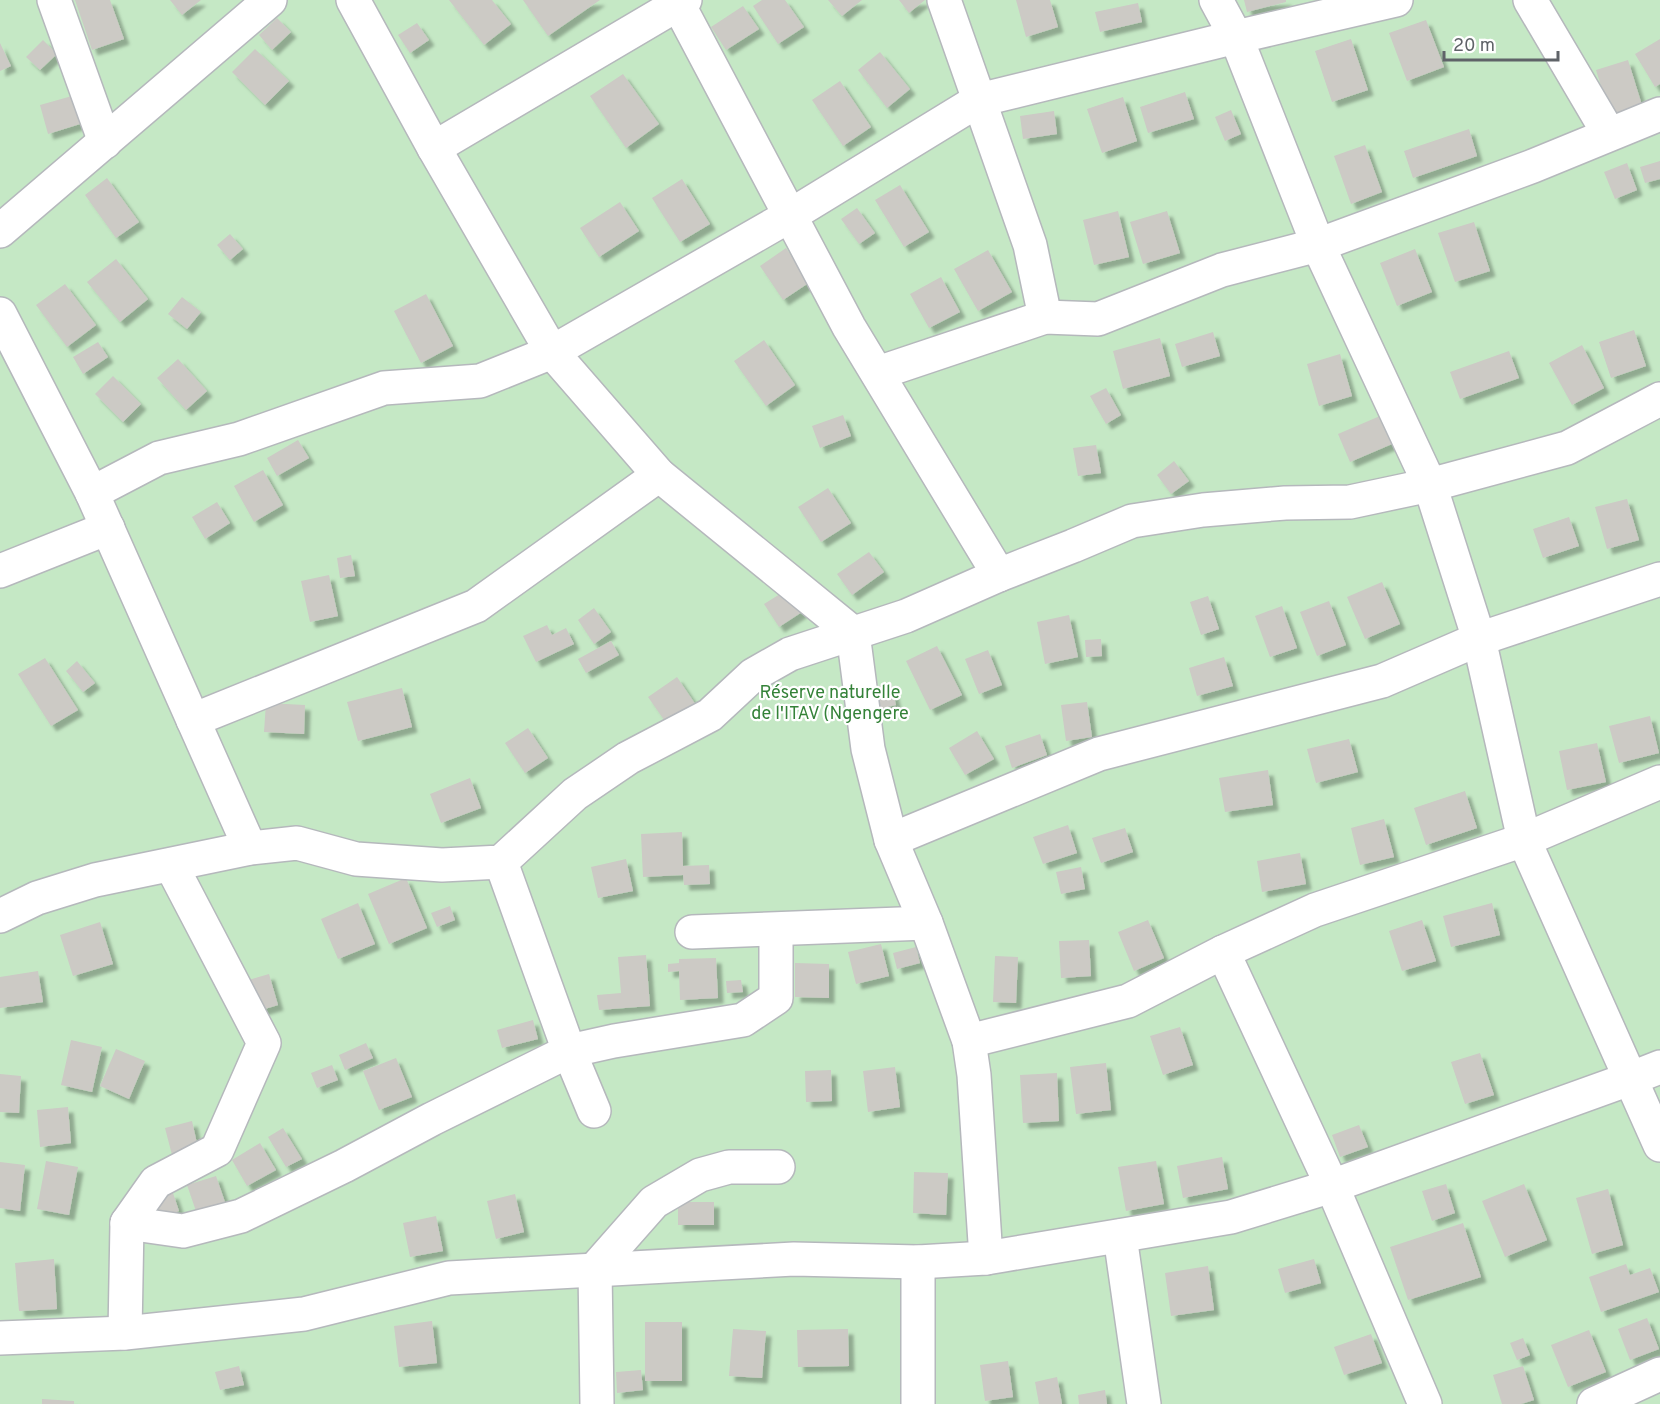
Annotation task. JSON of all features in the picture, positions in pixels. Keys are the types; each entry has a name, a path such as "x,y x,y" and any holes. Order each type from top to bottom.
{"street":[{"path":"54,0 105,142"},
{"path":"0,231 270,0"},
{"path":"353,0 434,147 552,352 659,475 853,633 868,749 891,840 926,923 969,1041 974,1075 986,1258"},
{"path":"944,0 1030,245 1045,317"},
{"path":"1216,0 1236,37 1318,245 1430,485 1479,639 1524,840 1646,1072 1660,1145"},
{"path":"92,493 159,458 239,439 384,388 480,381 552,352 791,215 979,100 1396,0"},
{"path":"1530,0 1610,134"},
{"path":"434,147 680,1 849,327 999,575"},
{"path":"878,373 1045,317 1098,319 1222,270 1318,245 1533,166 1660,114"},
{"path":"0,314 92,493 250,848"},
{"path":"0,916 37,898 95,880 250,848 297,843 356,859 442,865 501,862 574,794 628,758 710,715 753,675 790,654 906,616 1132,521 1203,510 1285,503 1350,502 1430,485 1567,448 1660,399"},
{"path":"193,720 476,606 659,475"},
{"path":"0,571 108,528"},
{"path":"891,840 1099,754 1382,681 1479,639 1660,579"},
{"path":"969,1041 1128,1001 1223,952 1315,910 1524,840 1660,782"},
{"path":"501,862 569,1051 594,1111"},
{"path":"125,1333 127,1223 156,1182 217,1150 264,1042 171,865"},
{"path":"692,932 926,923"},
{"path":"127,1223 183,1231 241,1216 569,1051 743,1020 776,998 776,930"},
{"path":"1223,952 1332,1186 1425,1404"},
{"path":"0,1338 125,1333 304,1314 449,1278 794,1259 918,1262 986,1258 1231,1217 1332,1186 1646,1072"},
{"path":"597,1404 596,1269 654,1202 699,1175 729,1167 778,1167"},
{"path":"1120,1236 1144,1404"},
{"path":"918,1262 918,1404"},
{"path":"1594,1404 1660,1374"}],"green space":[{"name":"Réserve naturelle de l'ITAV (Ngengere","path":"0,0 1660,0 1660,1404 0,1404"}],"building":[{"path":"75,0 110,0 124,39 92,50"},
{"path":"170,0 201,0 182,15"},
{"path":"449,0 492,0 511,24 484,45"},
{"path":"523,0 600,0 548,36"},
{"path":"762,0 785,0 804,27 778,44 753,6"},
{"path":"828,0 862,0 842,16"},
{"path":"899,0 925,0 909,13"},
{"path":"1016,0 1050,0 1058,27 1026,37"},
{"path":"1244,0 1286,0 1286,2 1247,12"},
{"path":"1138,3 1142,22 1100,32 1095,12"},
{"path":"743,6 759,29 726,50 711,27"},
{"path":"277,18 291,32 272,50 259,35"},
{"path":"1426,20 1444,67 1407,81 1389,33"},
{"path":"417,23 429,40 410,53 398,35"},
{"path":"1351,39 1368,90 1332,102 1315,51"},
{"path":"1660,39 1660,84 1655,87 1635,54"},
{"path":"43,40 57,54 40,70 26,57"},
{"path":"0,43 11,66 0,71"},
{"path":"255,49 289,81 265,105 232,72"},
{"path":"880,52 910,89 887,108 858,70"},
{"path":"1628,60 1642,105 1610,115 1596,70"},
{"path":"623,74 659,124 626,148 590,96"},
{"path":"840,81 871,127 843,146 812,100"},
{"path":"1185,92 1194,119 1148,133 1140,107"},
{"path":"72,96 80,124 48,134 40,105"},
{"path":"1123,97 1137,141 1102,153 1087,109"},
{"path":"1231,110 1241,134 1225,141 1215,117"},
{"path":"1054,111 1057,134 1023,139 1020,116"},
{"path":"1469,129 1477,156 1413,178 1404,151"},
{"path":"1365,145 1382,192 1351,204 1334,156"},
{"path":"1660,161 1660,179 1645,183 1640,167"},
{"path":"1627,163 1637,190 1615,199 1604,172"},
{"path":"107,178 139,222 116,238 85,195"},
{"path":"682,179 710,224 680,242 652,198"},
{"path":"900,185 929,232 904,247 875,200"},
{"path":"620,202 639,231 599,257 580,228"},
{"path":"857,208 875,233 859,244 841,219"},
{"path":"1118,211 1129,257 1094,265 1083,220"},
{"path":"1167,211 1180,253 1143,264 1130,222"},
{"path":"1474,222 1490,271 1455,282 1438,233"},
{"path":"230,234 243,249 230,260 217,245"},
{"path":"786,248 810,282 783,300 760,266"},
{"path":"1415,249 1432,292 1397,306 1380,263"},
{"path":"988,250 1012,292 978,311 954,269"},
{"path":"116,259 148,299 120,322 87,282"},
{"path":"941,277 960,312 929,328 910,294"},
{"path":"65,284 96,325 67,347 36,305"},
{"path":"426,294 453,346 421,363 394,311"},
{"path":"182,297 201,312 187,329 168,314"},
{"path":"1634,330 1646,366 1611,378 1599,342"},
{"path":"1213,332 1220,356 1182,367 1175,344"},
{"path":"1160,338 1170,376 1123,389 1113,351"},
{"path":"764,340 795,385 766,406 734,361"},
{"path":"98,342 108,357 83,374 73,357"},
{"path":"1582,345 1604,388 1572,405 1549,363"},
{"path":"1509,351 1519,378 1460,399 1450,372"},
{"path":"1340,354 1352,396 1319,406 1307,364"},
{"path":"178,359 207,391 186,410 157,378"},
{"path":"113,376 141,404 123,422 95,394"},
{"path":"1106,388 1121,415 1106,424 1090,396"},
{"path":"843,415 851,436 820,448 812,426"},
{"path":"1380,416 1392,444 1350,462 1338,434"},
{"path":"298,440 309,458 277,476 267,458"},
{"path":"1096,445 1101,473 1078,476 1073,448"},
{"path":"1174,461 1189,481 1171,494 1157,475"},
{"path":"263,470 283,505 254,522 234,486"},
{"path":"828,488 851,523 821,542 798,507"},
{"path":"1627,499 1639,540 1607,549 1595,507"},
{"path":"217,502 230,523 205,539 192,517"},
{"path":"1569,517 1579,546 1543,558 1533,529"},
{"path":"869,552 884,572 852,595 837,574"},
{"path":"351,555 355,576 340,578 337,558"},
{"path":"329,575 338,616 310,622 301,581"},
{"path":"1382,582 1400,624 1365,639 1347,597"},
{"path":"788,589 802,612 779,627 764,604"},
{"path":"1208,596 1219,629 1201,635 1190,602"},
{"path":"1329,601 1346,645 1317,656 1300,612"},
{"path":"1282,606 1297,648 1270,657 1255,616"},
{"path":"594,608 611,632 594,644 578,620"},
{"path":"1069,615 1078,657 1045,664 1037,622"},
{"path":"547,625 552,635 566,628 574,644 536,662 523,636"},
{"path":"1101,639 1102,656 1086,657 1085,640"},
{"path":"611,641 619,655 586,673 578,659"},
{"path":"937,646 962,695 930,710 906,661"},
{"path":"988,650 1002,685 979,694 965,659"},
{"path":"1224,657 1233,686 1197,696 1189,668"},
{"path":"45,658 78,710 51,726 18,674"},
{"path":"77,661 95,683 83,692 66,671"},
{"path":"677,677 698,708 669,727 648,697"},
{"path":"891,683 896,705 875,710 870,688"},
{"path":"402,688 412,727 358,741 347,702"},
{"path":"1087,702 1092,737 1066,741 1061,705"},
{"path":"266,703 305,705 304,734 264,732"},
{"path":"1650,716 1659,753 1619,763 1609,726"},
{"path":"528,728 548,758 525,773 505,743"},
{"path":"977,731 994,759 965,775 949,748"},
{"path":"1040,734 1047,755 1012,768 1005,746"},
{"path":"1349,739 1358,772 1316,783 1307,749"},
{"path":"1597,743 1606,782 1567,790 1559,751"},
{"path":"1268,770 1273,805 1225,812 1219,778"},
{"path":"470,778 481,808 441,823 430,794"},
{"path":"1465,791 1477,828 1426,845 1414,808"},
{"path":"1384,819 1394,857 1360,865 1351,828"},
{"path":"1068,825 1077,853 1043,864 1033,837"},
{"path":"1125,828 1133,852 1101,863 1092,838"},
{"path":"682,832 683,866 709,865 710,884 684,885 683,875 643,877 641,834"},
{"path":"1300,853 1306,884 1262,892 1257,861"},
{"path":"626,859 633,891 598,898 591,867"},
{"path":"1081,867 1085,889 1061,894 1056,872"},
{"path":"406,878 427,928 389,944 368,894"},
{"path":"358,903 375,944 338,959 321,919"},
{"path":"1492,903 1500,935 1451,947 1443,916"},
{"path":"450,906 455,920 437,927 431,913"},
{"path":"1148,920 1164,958 1134,971 1118,932"},
{"path":"1422,920 1436,961 1402,971 1389,931"},
{"path":"100,922 113,964 73,976 60,935"},
{"path":"1089,940 1091,976 1061,978 1059,941"},
{"path":"881,944 889,976 856,984 848,952"},
{"path":"916,947 920,963 897,969 893,953"},
{"path":"646,955 650,1006 599,1010 597,995 621,993 618,957"},
{"path":"995,956 1018,957 1016,1003 993,1002"},
{"path":"716,958 718,998 680,1000 679,971 668,972 668,964 679,963 679,959"},
{"path":"795,963 829,964 829,998 795,997"},
{"path":"38,971 43,1002 0,1008 0,977"},
{"path":"269,974 278,1005 255,1012 245,981"},
{"path":"741,980 743,992 727,993 726,981"},
{"path":"533,1020 538,1039 502,1048 497,1030"},
{"path":"1180,1027 1193,1065 1163,1075 1150,1036"},
{"path":"71,1040 102,1047 92,1092 61,1085"},
{"path":"366,1043 373,1058 345,1070 339,1055"},
{"path":"116,1049 145,1061 129,1099 100,1086"},
{"path":"1480,1053 1494,1095 1465,1104 1451,1062"},
{"path":"396,1058 412,1097 379,1110 363,1071"},
{"path":"1106,1063 1111,1110 1076,1114 1070,1067"},
{"path":"332,1065 338,1080 317,1088 311,1073"},
{"path":"895,1067 900,1107 868,1112 863,1071"},
{"path":"831,1070 832,1101 806,1102 805,1071"},
{"path":"1057,1073 1059,1121 1023,1123 1020,1075"},
{"path":"0,1074 21,1076 19,1113 0,1112"},
{"path":"68,1107 71,1143 40,1147 37,1110"},
{"path":"192,1121 198,1148 172,1155 165,1128"},
{"path":"1359,1125 1368,1147 1340,1157 1332,1135"},
{"path":"283,1128 302,1159 286,1167 268,1137"},
{"path":"260,1143 276,1170 247,1186 232,1160"},
{"path":"1222,1157 1228,1189 1183,1198 1177,1166"},
{"path":"46,1161 78,1167 69,1215 37,1209"},
{"path":"1156,1161 1164,1204 1126,1211 1118,1167"},
{"path":"0,1162 25,1165 20,1211 0,1208"},
{"path":"914,1172 948,1173 946,1215 913,1213"},
{"path":"216,1176 227,1208 198,1217 187,1185"},
{"path":"1446,1184 1455,1213 1432,1221 1422,1191"},
{"path":"1524,1184 1547,1240 1505,1257 1482,1201"},
{"path":"1608,1189 1623,1245 1592,1254 1576,1198"},
{"path":"173,1193 179,1211 160,1218 153,1199"},
{"path":"515,1194 524,1232 496,1239 487,1201"},
{"path":"678,1202 714,1202 714,1225 678,1225"},
{"path":"436,1216 443,1251 410,1257 403,1223"},
{"path":"1463,1223 1481,1277 1408,1300 1390,1247"},
{"path":"54,1259 57,1309 19,1311 15,1263"},
{"path":"1314,1259 1321,1283 1285,1293 1278,1269"},
{"path":"1626,1264 1630,1275 1650,1268 1659,1292 1601,1312 1589,1277"},
{"path":"1208,1266 1214,1310 1171,1316 1165,1273"},
{"path":"1647,1318 1659,1349 1630,1360 1618,1329"},
{"path":"432,1321 437,1363 399,1367 394,1326"},
{"path":"645,1322 682,1322 682,1381 645,1381"},
{"path":"733,1329 766,1331 762,1378 729,1376"},
{"path":"848,1329 849,1366 798,1367 797,1330"},
{"path":"1589,1330 1606,1372 1568,1387 1551,1345"},
{"path":"1371,1334 1382,1363 1344,1375 1334,1347"},
{"path":"1523,1338 1530,1355 1517,1360 1510,1343"},
{"path":"1008,1361 1013,1397 985,1401 980,1365"},
{"path":"239,1366 244,1385 220,1390 215,1372"},
{"path":"1523,1366 1534,1400 1521,1404 1502,1404 1493,1375"},
{"path":"641,1370 643,1390 617,1393 616,1372"},
{"path":"1057,1377 1062,1404 1039,1404 1035,1382"},
{"path":"1105,1390 1107,1404 1079,1404 1078,1395"},
{"path":"42,1399 74,1401 74,1404 42,1404"}]}
